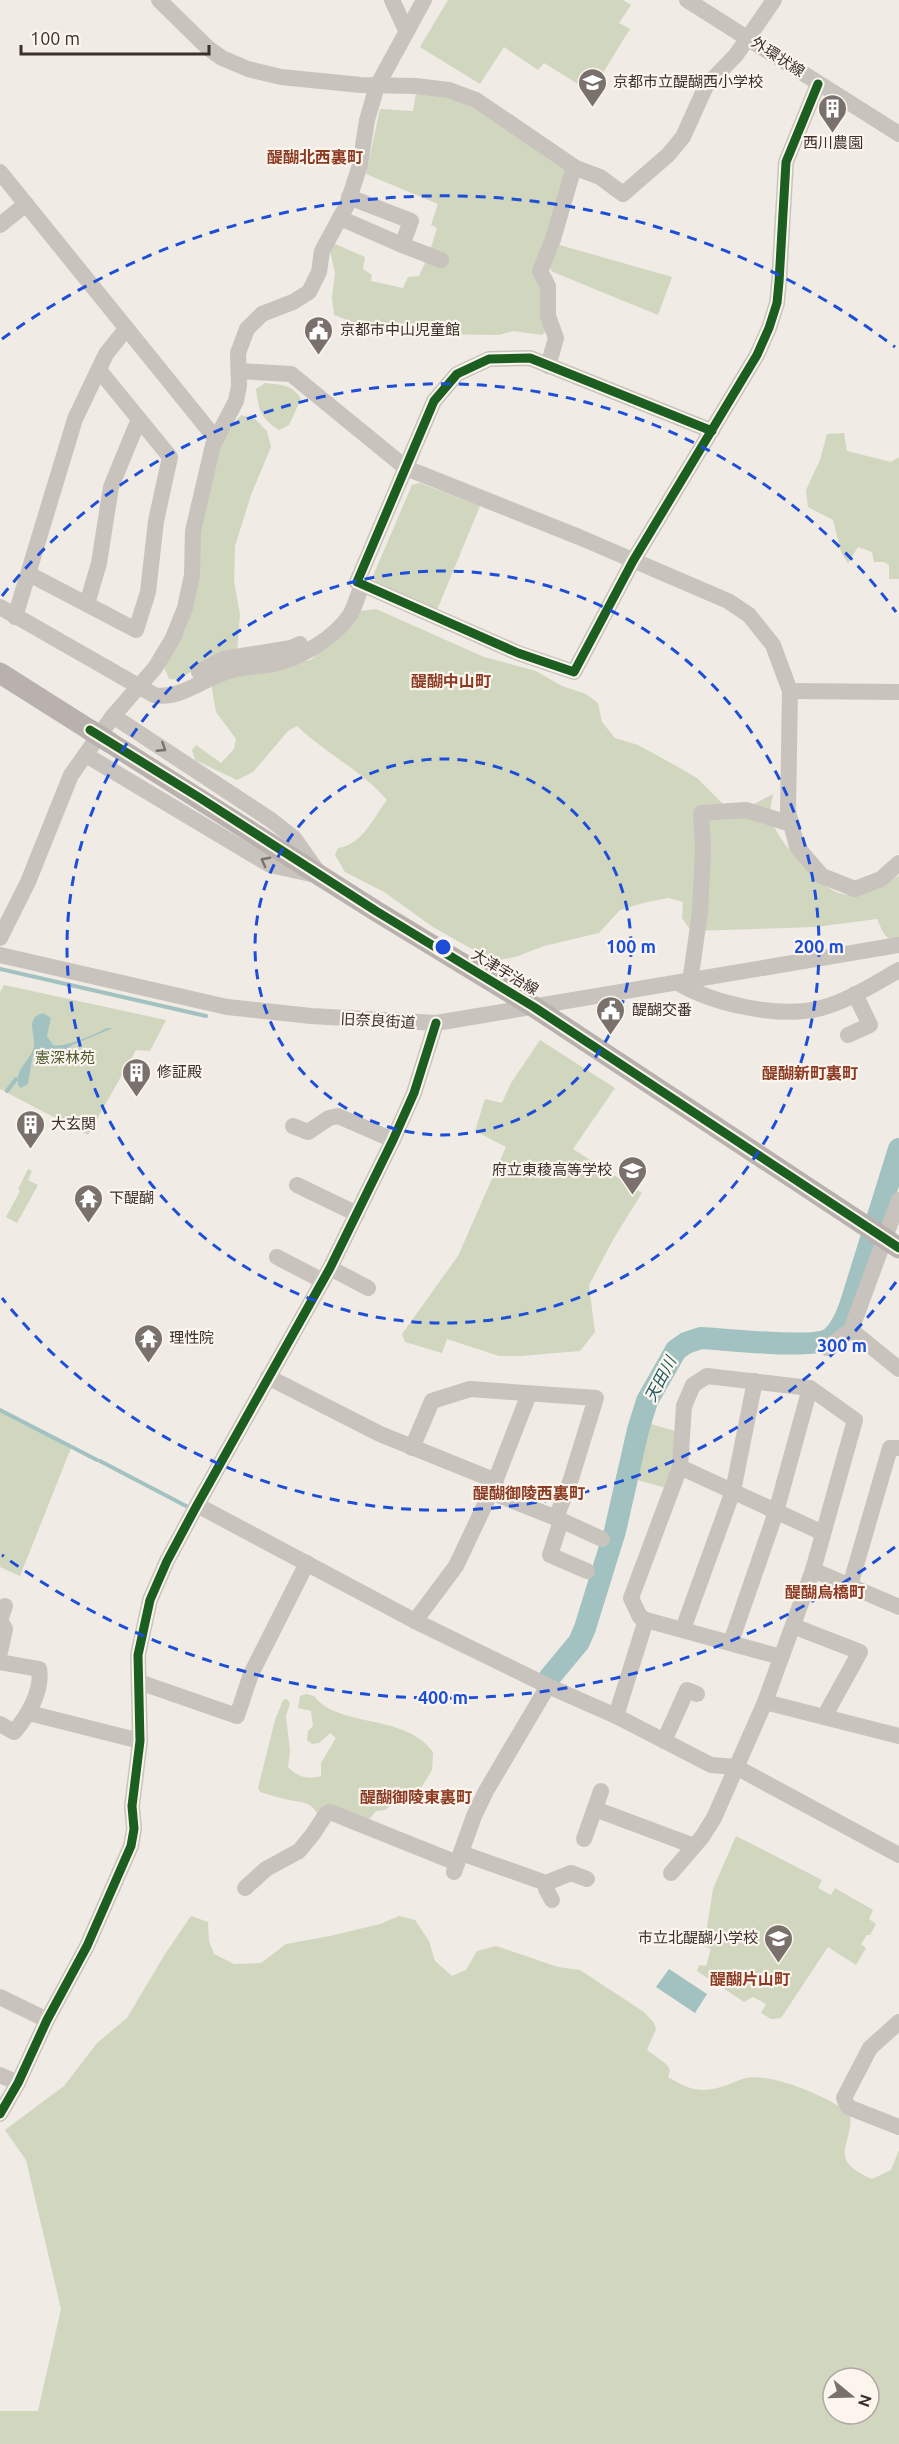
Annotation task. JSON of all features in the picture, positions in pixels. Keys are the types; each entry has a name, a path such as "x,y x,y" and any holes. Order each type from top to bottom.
{"main road":[{"name":"大津宇治線","path":"0,674 321,876 534,1006 892,1244"}],"street":[{"path":"159,0 208,48 222,58 248,69 281,77 449,90 476,100 574,167 600,177 623,194 668,155 683,137 706,87 736,55 774,0"},
{"path":"392,0 406,30"},
{"path":"0,938 28,882 71,775 113,716 154,668 173,638 185,608 192,575 193,531 204,477 216,439 236,401 238,353 247,329 262,314 293,302 309,292 319,272 322,251 340,218 360,165 367,120 377,86 424,0"},
{"name":"外環状線","path":"687,0 899,134"},
{"path":"712,430 530,358 489,359 457,375 434,401 357,582 360,590 518,653 574,672 633,561 712,430 757,355 769,327 777,303 786,162 818,84"},
{"path":"548,366 556,338 548,316 548,286 540,271 554,239 574,167"},
{"path":"0,172 216,439"},
{"path":"349,196 411,221 402,245"},
{"path":"0,225 26,204"},
{"path":"340,218 441,260"},
{"path":"15,617 75,419 106,354 126,329"},
{"path":"29,574 136,630 148,592 156,520 170,457 99,370"},
{"path":"239,371 291,374 406,468 579,537 728,602 749,615 773,645 790,692 788,811 797,847 822,876 855,889 881,879 899,863"},
{"path":"87,604 99,563 111,488 139,419"},
{"path":"0,607 154,695 161,696 167,688 224,659 291,648 314,637 333,618 346,600 360,590"},
{"path":"790,692 899,692"},
{"path":"113,716 272,820 294,838 321,876"},
{"path":"86,755 270,865 321,876"},
{"path":"791,824 746,810 701,813 703,849 700,912 684,983 693,992 738,1005 791,1011 823,1008 899,970"},
{"name":"旧奈良街道","path":"0,955 227,1007 311,1016 436,1023 899,945"},
{"path":"848,1035 870,1025 855,994"},
{"path":"0,2114 18,2083 46,2020 87,1946 131,1846 134,1829 132,1806 140,1742 140,1639 150,1600 167,1561 197,1505 327,1274 357,1214 414,1093 436,1023"},
{"path":"293,1126 308,1132 329,1118 338,1116 393,1140"},
{"path":"297,1185 357,1214"},
{"path":"827,1348 851,1330 892,1244 899,1200"},
{"path":"277,1257 368,1288"},
{"path":"851,1330 899,1370"},
{"path":"671,1874 714,1818 765,1702 813,1570 855,1419 810,1388 707,1376 693,1385 687,1395 682,1416 680,1467 631,1598 640,1617 646,1620 781,1657"},
{"path":"268,1377 602,1539"},
{"path":"683,1629 733,1491 754,1381"},
{"path":"731,1642 776,1512 810,1388"},
{"path":"412,1448 432,1401 470,1389 596,1398 550,1556 587,1571"},
{"path":"415,1621 456,1566 494,1486 528,1394"},
{"path":"850,1586 890,1448 899,1448"},
{"path":"680,1467 823,1533"},
{"path":"197,1505 415,1621 616,1716 711,1765 736,1767 899,1855"},
{"path":"139,1682 237,1716 251,1674 307,1563"},
{"path":"813,1570 899,1606"},
{"path":"0,1652 5,1629 0,1620 5,1606"},
{"path":"616,1716 646,1620"},
{"path":"793,1626 860,1652 824,1717"},
{"path":"0,1662 39,1669 42,1682 32,1699 30,1713 14,1732 0,1724"},
{"path":"457,1863 486,1791 549,1686"},
{"path":"664,1741 687,1690 697,1695"},
{"path":"765,1702 898,1734"},
{"path":"30,1713 140,1742"},
{"path":"584,1839 601,1791"},
{"path":"595,1809 694,1846"},
{"path":"245,1887 266,1869 299,1851 326,1814 330,1812 457,1863 546,1883 571,1873 587,1879"},
{"path":"546,1883 546,1889 552,1900"},
{"path":"0,1997 46,2020"},
{"path":"899,2022 870,2048 844,2097 848,2107 899,2127"},
{"path":"0,2075 18,2083"}],"green space":[{"path":"448,0 623,0 631,5 619,23 630,29 591,92 544,63 538,70 504,47 480,84 420,47"},
{"path":"416,93 455,98 471,104 569,170 542,280 548,328 542,335 513,331 499,335 425,334 393,324 361,325 334,315 332,298 335,273 330,251 333,243 365,257 363,269 372,275 371,281 403,288 408,277 419,276 429,254 437,228 431,225 438,204 366,174 380,109 413,111"},
{"path":"556,244 672,277 658,315 553,272 546,265"},
{"path":"265,383 290,388 301,399 289,425 279,430 264,417 260,408 256,389"},
{"path":"241,415 255,419 267,431 271,447 251,495 235,546 234,581 240,614 237,653 204,663 179,678 169,679 164,667 185,630 191,613 201,521 212,474 224,437"},
{"path":"844,433 847,451 891,462 899,457 899,579 889,579 889,565 884,562 874,562 872,552 858,547 848,563 841,552 833,520 808,507 806,490 820,460 827,434"},
{"path":"420,483 480,506 437,610 376,583 373,576 412,485"},
{"path":"376,609 484,657 536,671 562,686 586,694 598,703 602,722 615,738 638,745 697,778 724,805 741,811 773,794 770,815 774,827 811,874 833,890 842,894 857,894 872,890 899,876 899,940 887,937 877,919 815,927 691,931 682,918 683,902 668,898 620,910 599,933 493,961 433,927 384,892 345,872 335,855 338,848 354,842 387,800 366,780 297,726 288,731 253,772 237,780 195,760 192,750 196,745 221,763 234,749 236,739 216,712 210,677 311,660 360,611"},
{"name":"憲深林苑","path":"4,985 166,1020 150,1051 136,1050 88,1135 0,1089 0,992"},
{"path":"540,1040 615,1088 573,1149 642,1193 589,1285 595,1332 580,1351 521,1356 499,1356 447,1339 442,1353 405,1342 402,1334 458,1256 506,1147 475,1131 485,1099 502,1103 511,1083"},
{"path":"28,1169 32,1171 28,1180 38,1185 17,1223 6,1217 20,1191 18,1189"},
{"path":"0,1411 71,1448 20,1576 0,1567"},
{"path":"644,1422 675,1431 676,1451 666,1488 634,1479"},
{"path":"306,1694 314,1696 325,1706 338,1713 406,1731 421,1740 433,1752 432,1770 418,1793 402,1798 385,1810 376,1811 369,1820 318,1815 306,1803 260,1792 258,1788 275,1720 283,1700 287,1699 290,1703 286,1716 290,1751 288,1767 303,1777 321,1776 321,1763 336,1738 330,1733 319,1743 312,1744 307,1740 308,1731 313,1726 311,1711 298,1708 300,1696"},
{"path":"736,1836 822,1880 818,1888 831,1895 835,1888 873,1910 869,1919 876,1924 861,1944 866,1948 856,1965 828,1947 781,2018 771,2019 761,2013 766,2004 753,1997 744,2002 697,1971 699,1965 706,1966 711,1949 704,1946 713,1889"},
{"path":"191,1916 208,1922 209,1941 214,1954 234,1964 261,1963 286,1944 380,1924 399,1916 415,1920 429,1941 435,1961 452,1976 466,1970 477,1951 496,1946 558,1967 580,1970 644,2012 654,2023 656,2029 647,2050 666,2064 670,2070 668,2077 682,2085 708,2090 746,2078 758,2077 785,2083 828,2100 850,2113 845,2158 858,2171 872,2179 891,2170 899,2150 899,2444 0,2444 0,2411 38,2411 61,2309 26,2160 5,2130 64,2086 97,2043 127,2018 165,1954"}],"water":[{"path":"43,1013 51,1018 47,1036 53,1045 72,1043 107,1028 113,1028 72,1045 65,1053 36,1049 28,1084 21,1088 18,1085 19,1074 34,1046 32,1022 37,1015"},
{"path":"669,1969 707,1994 695,2013 656,1987"}],"waterway":[{"path":"0,969 206,1016"},
{"path":"7,1091 16,1079"},
{"name":"天田川","path":"550,1677 579,1642 585,1628 615,1531 638,1430 647,1401 676,1350 686,1343 701,1338 789,1344 822,1341 835,1335 850,1306 899,1149"},
{"path":"0,1410 97,1460"},
{"path":"100,1461 188,1507"}],"cycle path":[{"path":"712,431 530,358 489,359 457,374 434,401 357,582 518,653 574,672 633,561 757,355 769,328 777,303 786,162 818,84"},
{"path":"90,730 376,911 534,1007 899,1248"},
{"path":"0,2114 87,1946 131,1846 134,1829 132,1806 140,1741 138,1655 150,1600 167,1561 197,1505 330,1268 414,1093 436,1023"}],"place":[{"name":"京都市立醍醐西小学校","path":"592,108"},
{"name":"西川農園","path":"833,134"},
{"name":"京都市中山児童館","path":"319,356"},
{"name":"醍醐交番","path":"611,1036"},
{"name":"修証殿","path":"136,1098"},
{"name":"大玄関","path":"30,1150"},
{"name":"府立東稜高等学校","path":"633,1196"},
{"name":"下醍醐","path":"88,1224"},
{"name":"理性院","path":"148,1364"},
{"name":"市立北醍醐小学校","path":"779,1964"}],"district":[{"name":"醍醐北西裏町","path":"315,157"},
{"name":"醍醐中山町","path":"451,681"},
{"name":"醍醐新町裏町","path":"810,1073"},
{"name":"醍醐御陵西裏町","path":"529,1493"},
{"name":"醍醐烏橋町","path":"825,1592"},
{"name":"醍醐御陵東裏町","path":"416,1797"},
{"name":"醍醐片山町","path":"750,1979"}]}
